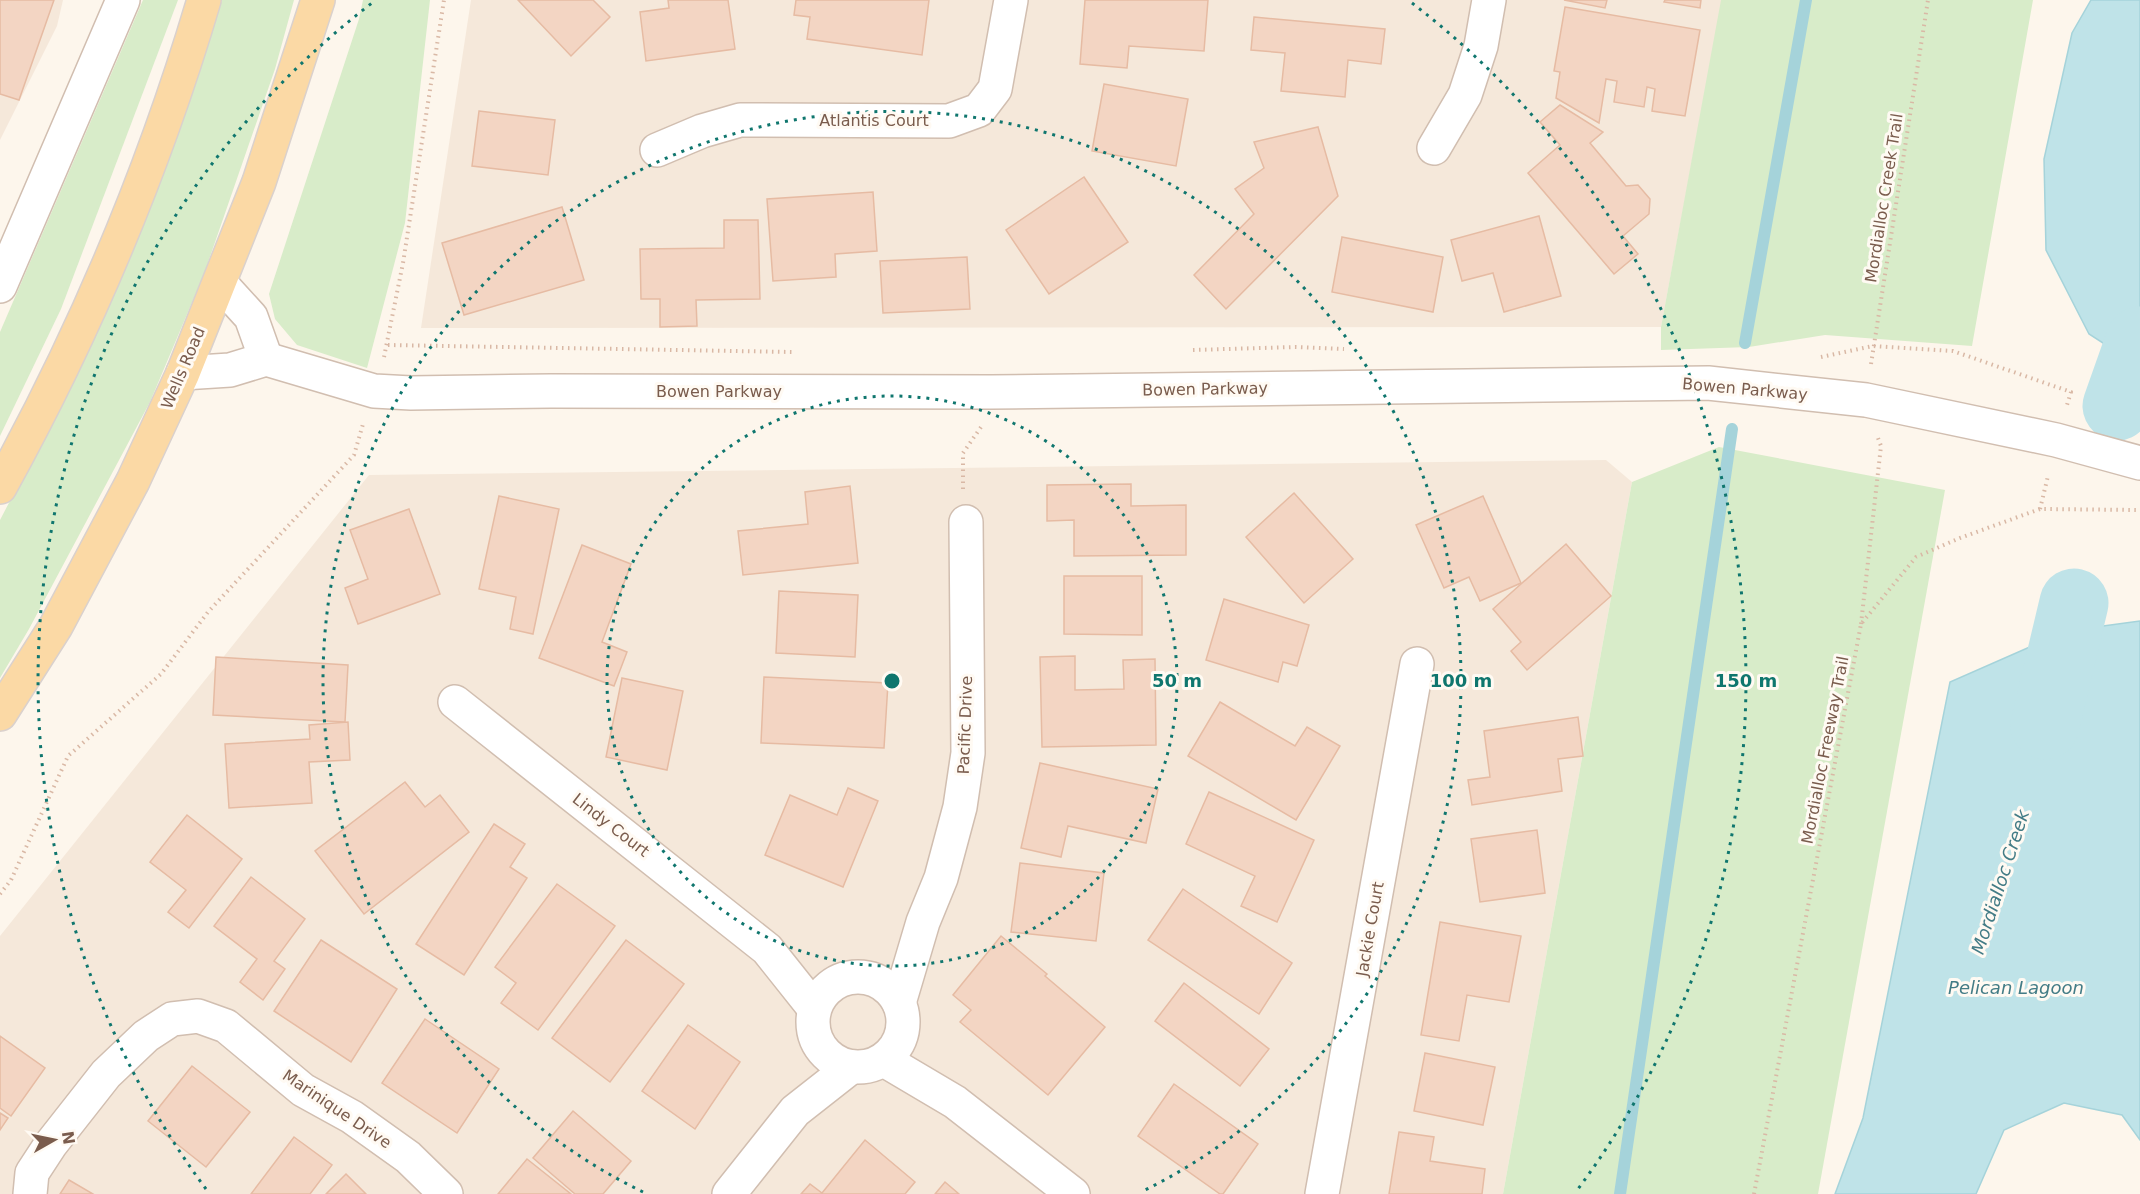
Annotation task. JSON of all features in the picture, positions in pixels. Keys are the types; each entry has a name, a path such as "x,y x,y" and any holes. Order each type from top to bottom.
{"main road":[{"path":"0,487 46,399 103,279 152,154 204,0"},
{"name":"Wells Road","path":"0,714 67,605 133,481 183,373 259,182 318,0"}],"street":[{"path":"0,286 123,0"},
{"name":"Atlantis Court","path":"657,150 702,131 740,120 950,121 979,110 995,88 1011,0"},
{"path":"1434,148 1465,95 1481,46 1489,0"},
{"path":"183,373 230,370 266,359 251,317 220,283"},
{"name":"Bowen Parkway","path":"266,359 374,391 411,393 991,392 1707,383 1866,400 2056,440 2140,463"},
{"name":"Pacific Drive","path":"899,1003 923,922 941,878 960,807 968,753 966,522"},
{"name":"Jackie Court","path":"1322,1194 1417,664"},
{"name":"Lindy Court","path":"455,702 766,949 814,1008"},
{"name":"Pacific Drive","path":"855,980 923,922"},
{"name":"Lindy Court","path":"766,949 855,980"},
{"path":"855,980 887,988 899,1003 903,1026 892,1049 862,1068 838,1064 820,1048 814,1036 814,1008 820,997 829,987 855,980"},
{"name":"Marinique Drive","path":"30,1194 32,1173 51,1144 106,1074 146,1036 172,1019 198,1016 226,1026 303,1090 352,1117 408,1157 446,1194"},
{"path":"795,1111 820,1048"},
{"path":"892,1049 954,1101 1073,1194"},
{"path":"729,1194 795,1111 851,1067"}],"path":[{"path":"0,894 11,880 68,756 161,674 208,612 354,455 388,345 444,0"},
{"name":"Mordialloc Creek Trail","path":"1866,400 1928,0"},
{"path":"966,522 963,453 989,417 991,392"},
{"path":"1861,624 1881,446 1866,400"},
{"name":"Mordialloc Freeway Trail","path":"1754,1194 1861,624 1916,558 1960,538 2040,509 2140,510"}],"shaded area":[{"path":"0,0 63,0 57,26 0,140"},
{"path":"471,0 1722,0 1661,327 421,328"},
{"path":"1606,460 1632,482 1503,1194 0,1194 0,936 369,475"}],"green space":[{"path":"143,0 178,0 61,309 0,436 0,332"},
{"path":"222,0 294,0 275,69 204,274 150,402 29,629 0,678 0,520 71,384 135,236"},
{"path":"363,0 430,0 405,223 367,368 297,345 275,319 269,294 359,19"},
{"path":"1721,0 2033,0 1972,346 1825,335 1749,347 1661,350 1661,327"},
{"path":"1719,447 1945,490 1818,1194 1503,1194 1632,482"}],"water":[{"path":"2091,0 2140,0 2140,367 2089,334 2046,250 2044,159 2072,33"},
{"name":"Pelican Lagoon","path":"2140,621 2140,1140 2122,1115 2064,1103 2004,1130 1976,1194 1835,1194 1863,1118 1950,682 2066,631"}],"building":[{"path":"0,0 54,0 19,100 0,94"},
{"path":"518,0 593,0 610,17 571,56"},
{"path":"668,0 728,0 735,49 646,61 640,12 669,8"},
{"path":"796,0 929,0 922,55 807,39 810,17 794,15"},
{"path":"1085,0 1208,0 1204,51 1129,46 1127,68 1080,64"},
{"path":"1564,0 1607,0 1605,8"},
{"path":"1665,0 1701,0 1700,8 1664,2"},
{"path":"1565,7 1700,30 1685,116 1652,111 1655,89 1647,87 1644,107 1614,102 1617,81 1606,79 1599,123 1556,98 1560,72 1554,71"},
{"path":"1254,17 1385,29 1381,64 1348,60 1345,97 1281,91 1285,53 1251,50"},
{"path":"1104,84 1188,99 1176,166 1092,151"},
{"path":"1560,105 1603,132 1590,143 1626,186 1638,185 1650,199 1649,214 1623,236 1638,254 1614,274 1528,173 1560,145 1540,122"},
{"path":"479,111 555,120 548,175 472,166"},
{"path":"1318,127 1338,196 1226,309 1194,275 1254,214 1235,189 1264,168 1254,142"},
{"path":"1084,177 1128,242 1049,294 1006,230"},
{"path":"873,192 877,251 835,254 836,277 773,281 767,199"},
{"path":"562,207 584,280 464,315 442,243"},
{"path":"1539,216 1561,296 1504,312 1493,273 1462,281 1451,240"},
{"path":"724,220 758,220 760,299 696,300 697,326 660,327 660,299 641,299 640,249 724,248"},
{"path":"1342,237 1443,257 1433,312 1332,292"},
{"path":"967,257 970,309 883,313 880,261"},
{"path":"1131,484 1131,506 1186,505 1186,555 1074,556 1074,520 1047,521 1047,485"},
{"path":"850,486 858,563 743,575 738,531 808,524 805,492"},
{"path":"1294,493 1353,559 1304,603 1246,537"},
{"path":"499,496 559,509 533,634 510,629 516,597 479,589"},
{"path":"1483,496 1521,583 1480,601 1469,577 1444,588 1416,525"},
{"path":"409,509 440,594 358,624 345,588 368,579 350,530"},
{"path":"1566,544 1611,596 1527,670 1511,651 1521,642 1493,609"},
{"path":"582,545 631,564 602,642 627,652 614,686 539,658"},
{"path":"1064,576 1142,576 1142,635 1064,634"},
{"path":"779,591 858,595 855,657 776,653"},
{"path":"1224,599 1309,625 1297,666 1283,662 1278,682 1206,660"},
{"path":"1075,656 1075,690 1124,689 1123,660 1155,659 1156,745 1042,747 1040,657"},
{"path":"216,657 348,665 345,722 213,715"},
{"path":"764,677 888,683 884,748 761,743"},
{"path":"622,678 683,691 667,770 606,757"},
{"path":"1220,702 1295,746 1307,727 1340,746 1296,820 1188,756"},
{"path":"1578,717 1583,756 1558,759 1562,791 1472,805 1468,780 1490,777 1484,731"},
{"path":"348,722 350,760 309,762 312,803 229,808 225,744 310,739 309,725"},
{"path":"1040,763 1158,789 1146,843 1068,826 1061,857 1021,848"},
{"path":"405,782 425,807 440,795 469,832 364,914 315,851"},
{"path":"848,788 878,801 843,887 765,855 790,795 837,815"},
{"path":"1209,792 1314,840 1277,922 1241,906 1255,876 1186,844"},
{"path":"187,815 242,859 189,928 168,912 186,890 150,862"},
{"path":"494,824 525,844 510,867 527,878 464,975 416,944"},
{"path":"1537,830 1545,893 1480,902 1471,839"},
{"path":"1020,863 1104,873 1096,941 1011,932"},
{"path":"251,877 305,919 274,961 285,969 263,1000 240,982 257,959 214,926"},
{"path":"557,884 615,926 538,1030 501,1003 516,983 495,967"},
{"path":"1183,889 1292,963 1259,1014 1148,940"},
{"path":"1440,922 1521,936 1509,1002 1467,995 1459,1041 1421,1035"},
{"path":"1001,936 1105,1027 1048,1095 960,1022 971,1010 953,995"},
{"path":"321,940 397,989 351,1062 274,1011"},
{"path":"626,940 684,984 610,1082 552,1038"},
{"path":"1184,983 1269,1049 1240,1086 1155,1021"},
{"path":"425,1019 499,1069 457,1133 382,1083"},
{"path":"688,1025 740,1062 695,1129 642,1091"},
{"path":"0,1036 45,1068 11,1116 0,1108"},
{"path":"1425,1053 1495,1067 1483,1125 1414,1111"},
{"path":"192,1066 250,1112 206,1167 148,1121"},
{"path":"1174,1084 1258,1144 1223,1194 1138,1136"},
{"path":"573,1111 631,1161 603,1194 575,1194 533,1158"},
{"path":"0,1113 8,1118 0,1130"},
{"path":"1399,1132 1434,1137 1430,1161 1485,1169 1482,1194 1389,1194"},
{"path":"294,1137 332,1165 310,1194 251,1194"},
{"path":"865,1140 915,1182 905,1194 801,1194 810,1184 822,1193"},
{"path":"527,1159 571,1194 498,1194"},
{"path":"346,1174 366,1194 326,1194"},
{"path":"69,1180 93,1194 60,1194"},
{"path":"945,1182 959,1194 935,1194"}],"waterway":[{"path":"1745,343 1806,0"},
{"name":"Mordialloc Creek","path":"2117,406 2140,341"},
{"path":"1620,1194 1732,429"},
{"name":"Mordialloc Creek","path":"2045,725 2074,603"}]}
